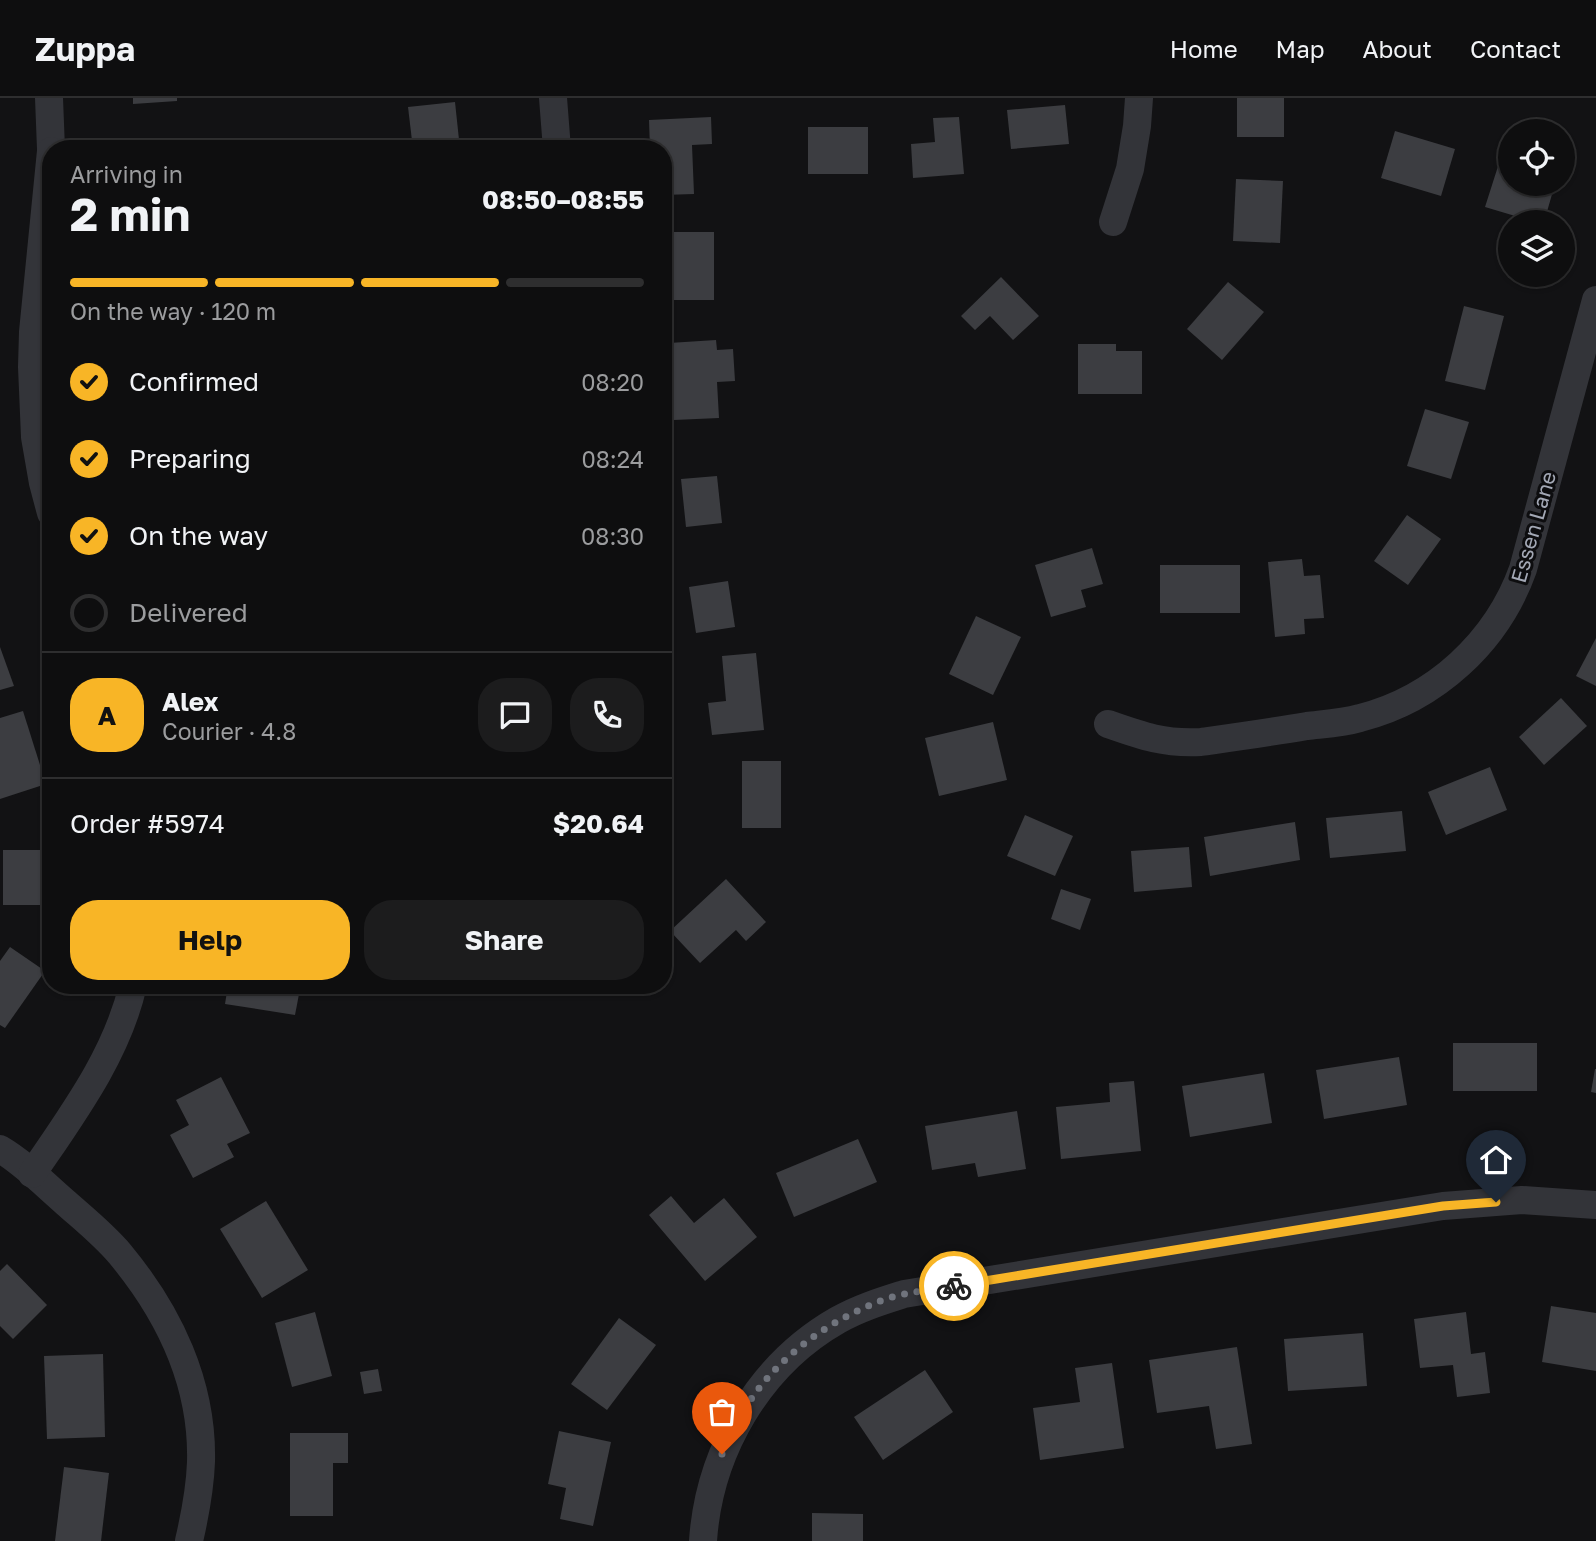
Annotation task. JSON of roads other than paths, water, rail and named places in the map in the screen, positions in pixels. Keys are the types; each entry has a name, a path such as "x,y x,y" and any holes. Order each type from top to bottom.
{"street":[{"path":"49,98 51,140"},
{"path":"553,98 556,140"},
{"path":"1113,222 1129,169 1139,98"},
{"path":"42,241 32,367 35,437 42,477"},
{"name":"Essen Lane","path":"1108,723 1149,739 1184,743 1359,719 1400,704 1438,682 1469,656 1496,624 1523,569 1596,300"},
{"path":"32,1174 94,1081 120,1027 130,994"},
{"path":"0,1149 85,1219 119,1252 151,1295 177,1343 187,1367 198,1414 201,1462 196,1510 189,1541"},
{"path":"703,1541 714,1477 722,1454 744,1410 758,1390 782,1362 800,1347 838,1320 881,1301 917,1292 1443,1206 1522,1200 1596,1205"}]}
